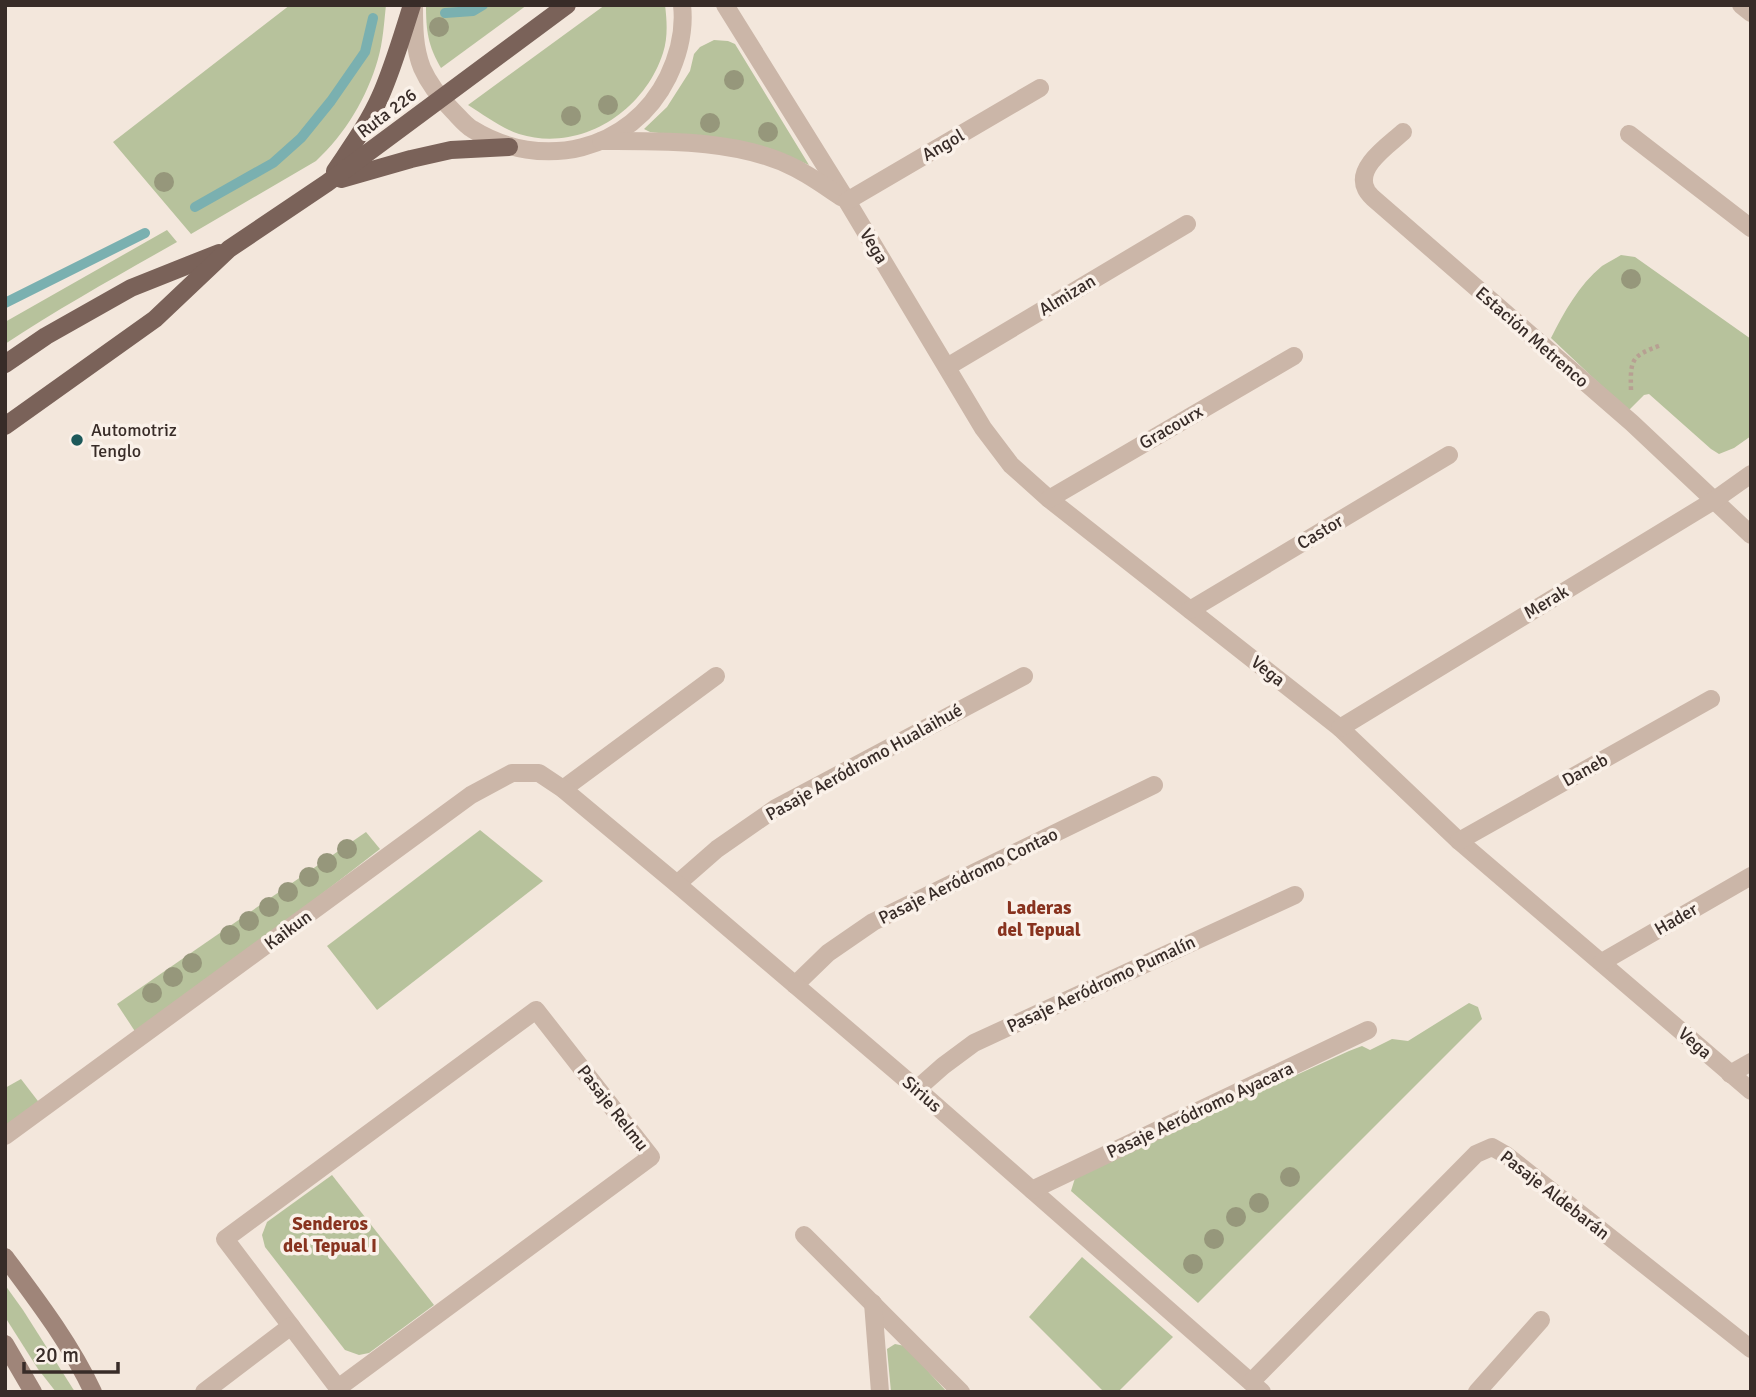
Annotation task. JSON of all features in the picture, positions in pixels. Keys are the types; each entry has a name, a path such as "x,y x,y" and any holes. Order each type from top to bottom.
{"main road":[{"path":"327,183 380,97 413,5"},
{"name":"Ruta 226","path":"5,426 155,319 229,249 327,183 567,5"},
{"path":"327,183 452,150 509,147"},
{"name":"Ruta 226","path":"5,364 46,336 131,289 229,249"},
{"path":"5,1257 61,1335 93,1392"},
{"path":"5,1344 33,1392"}],"street":[{"path":"413,5 414,33 422,68 440,99 471,128 509,147 540,152 571,150 601,141 635,121 660,92 677,57 683,18 682,5"},
{"name":"Vega","path":"725,5 984,428 1011,465 1049,499 1340,728 1459,841 1751,1091"},
{"path":"1741,5 1751,13"},
{"name":"Angol","path":"847,201 1040,88"},
{"name":"Estación Metrenco","path":"1403,132 1369,163 1365,187 1373,198 1632,423 1751,535"},
{"path":"1629,134 1751,228"},
{"name":"Vega","path":"601,141 692,144 759,154 793,167 847,201"},
{"name":"Almizan","path":"947,367 1187,224"},
{"name":"Gracourx","path":"1049,499 1294,356"},
{"name":"Castor","path":"1190,610 1449,455"},
{"name":"Merak","path":"1340,728 1713,501 1751,474"},
{"path":"563,789 716,676"},
{"name":"Pasaje Aeródromo Hualaihué","path":"677,884 718,849 776,808 1024,676"},
{"name":"Daneb","path":"1459,841 1711,699"},
{"name":"Kaikun","path":"5,1136 471,795 512,773 539,773 579,802"},
{"name":"Pasaje Aeródromo Contao","path":"795,985 828,953 873,922 1154,785"},
{"name":"Sirius","path":"579,802 917,1090 1257,1387"},
{"name":"Hader","path":"1602,962 1751,876"},
{"name":"Pasaje Aeródromo Pumalín","path":"917,1090 974,1042 1295,895"},
{"name":"Pasaje Relmu","path":"536,1010 651,1157 338,1388 291,1326 225,1239 536,1010"},
{"name":"Pasaje Aeródromo Ayacara","path":"1032,1190 1368,1030"},
{"path":"1730,1074 1751,1062"},
{"name":"Pasaje Aldebarán","path":"1257,1387 1476,1154 1492,1147 1506,1155 1751,1349"},
{"path":"804,1235 961,1392"},
{"path":"873,1303 880,1392"},
{"path":"1477,1392 1541,1320"},
{"path":"204,1392 291,1326"}],"path":[{"path":"1630,371 1636,357 1661,345"}],"green space":[{"path":"290,5 386,5 380,53 368,88 345,127 316,161 191,234 113,142"},
{"path":"426,5 527,5 441,68 429,38"},
{"path":"605,5 665,5 667,29 663,53 654,74 625,110 607,123 586,132 565,138 542,138 512,131 468,105"},
{"path":"714,40 735,44 809,165 768,148 644,129 667,107 690,71 694,54 700,47"},
{"path":"167,230 177,242 5,344 5,322"},
{"path":"1621,255 1635,257 1751,339 1751,436 1734,448 1719,454 1711,449 1649,394 1644,395 1629,410 1551,338 1579,290 1602,266"},
{"path":"480,830 543,881 377,1010 327,946"},
{"path":"366,832 380,849 138,1036 117,1004"},
{"path":"1469,1003 1478,1007 1482,1019 1198,1303 1071,1191 1076,1175 1349,1051 1362,1046 1370,1050 1392,1039 1408,1041"},
{"path":"21,1079 41,1105 5,1130 5,1088"},
{"path":"332,1175 434,1305 369,1353 359,1355 345,1350 265,1247 262,1235 267,1222"},
{"path":"1082,1257 1173,1337 1118,1392 1104,1392 1029,1317"},
{"path":"5,1285 75,1392 56,1392 38,1369 5,1317"},
{"path":"895,1344 905,1346 947,1392 891,1392 887,1349"}],"waterway":[{"path":"445,13 473,11 483,5"},
{"path":"195,207 273,163 301,138 365,52 373,18"},
{"path":"5,303 145,233"}],"place":[{"name":"Automotriz Tenglo","path":"77,440"}],"district":[{"name":"Laderas del Tepual","path":"1039,919"},
{"name":"Senderos del Tepual I","path":"330,1235"}]}
